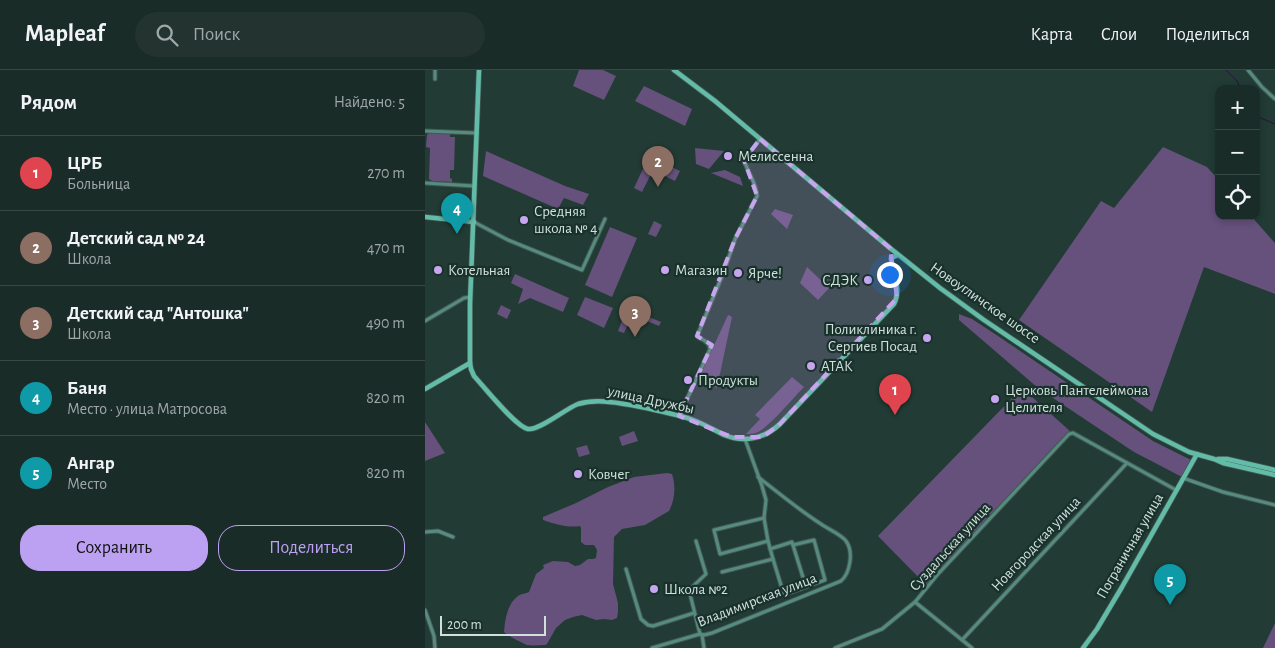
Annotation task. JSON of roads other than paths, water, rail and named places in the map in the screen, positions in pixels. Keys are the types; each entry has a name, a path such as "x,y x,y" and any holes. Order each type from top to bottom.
{"street":[{"path":"435,70 435,80"},
{"name":"улица Дружбы","path":"479,70 470,298 470,363 474,376 514,420 523,427 528,429 538,428 563,411 574,406 596,401 633,406 679,416 729,436 745,439 763,436 774,430 894,304 897,292 890,248"},
{"name":"Новоугличское шоссе","path":"674,70 705,92 898,255 940,288 984,320 1153,434 1178,447 1223,463 1275,475"},
{"path":"1248,70 1275,99"},
{"path":"425,132 477,133"},
{"path":"679,416 710,349 707,343 697,336 735,239 757,196 743,160 760,139"},
{"path":"425,183 475,186"},
{"path":"425,217 474,222 508,240 582,270 605,219"},
{"path":"891,258 898,255"},
{"path":"425,321 464,298 470,298"},
{"path":"425,389 470,363"},
{"name":"Суздальская улица","path":"835,648 882,629 915,602 938,574 1069,434 1073,433 1128,463"},
{"path":"745,439 763,486 766,500 764,518 768,540 784,594 825,580 814,540 793,546"},
{"name":"Пограничная улица","path":"1083,648 1122,588 1197,454"},
{"name":"Новоугличское шоссе","path":"1214,459 1227,459 1275,470"},
{"path":"1128,463 1177,490"},
{"name":"Новгородская улица","path":"962,640 1128,463"},
{"name":"Владимирская улица","path":"652,648 711,633 841,581 847,574 849,549 847,542 758,477"},
{"path":"1183,478 1223,492 1275,505"},
{"path":"764,518 714,530 720,554 768,540"},
{"path":"425,532 438,531 453,537"},
{"path":"696,541 706,574 689,590 704,648"},
{"path":"770,549 792,542 806,587"},
{"path":"722,572 773,559"},
{"path":"626,569 641,619 647,625 653,626 694,613"},
{"path":"915,602 972,648"},
{"path":"425,610 435,639 435,648"}],"waterway":[{"path":"1226,70 1239,85"},
{"path":"1260,118 1275,124"}],"place":[{"name":"Мелиссенна","path":"728,156"},
{"name":"Детский сад № 24","path":"658,187"},
{"name":"Средняя школа № 4","path":"524,220"},
{"name":"Баня","path":"457,234"},
{"name":"Котельная","path":"438,270"},
{"name":"Магазин","path":"665,270"},
{"name":"Ярче!","path":"738,273"},
{"name":"СДЭК","path":"868,280"},
{"name":"Детский сад \"Антошка\"","path":"635,337"},
{"name":"Поликлиника г. Сергиев Посад","path":"927,338"},
{"name":"АТАК","path":"811,366"},
{"name":"Продукты","path":"688,380"},
{"name":"Церковь Пантелеймона Целителя","path":"995,399"},
{"name":"ЦРБ","path":"895,415"},
{"name":"Ковчег","path":"578,474"},
{"name":"Школа №2","path":"654,589"},
{"name":"Ангар","path":"1170,605"}]}
